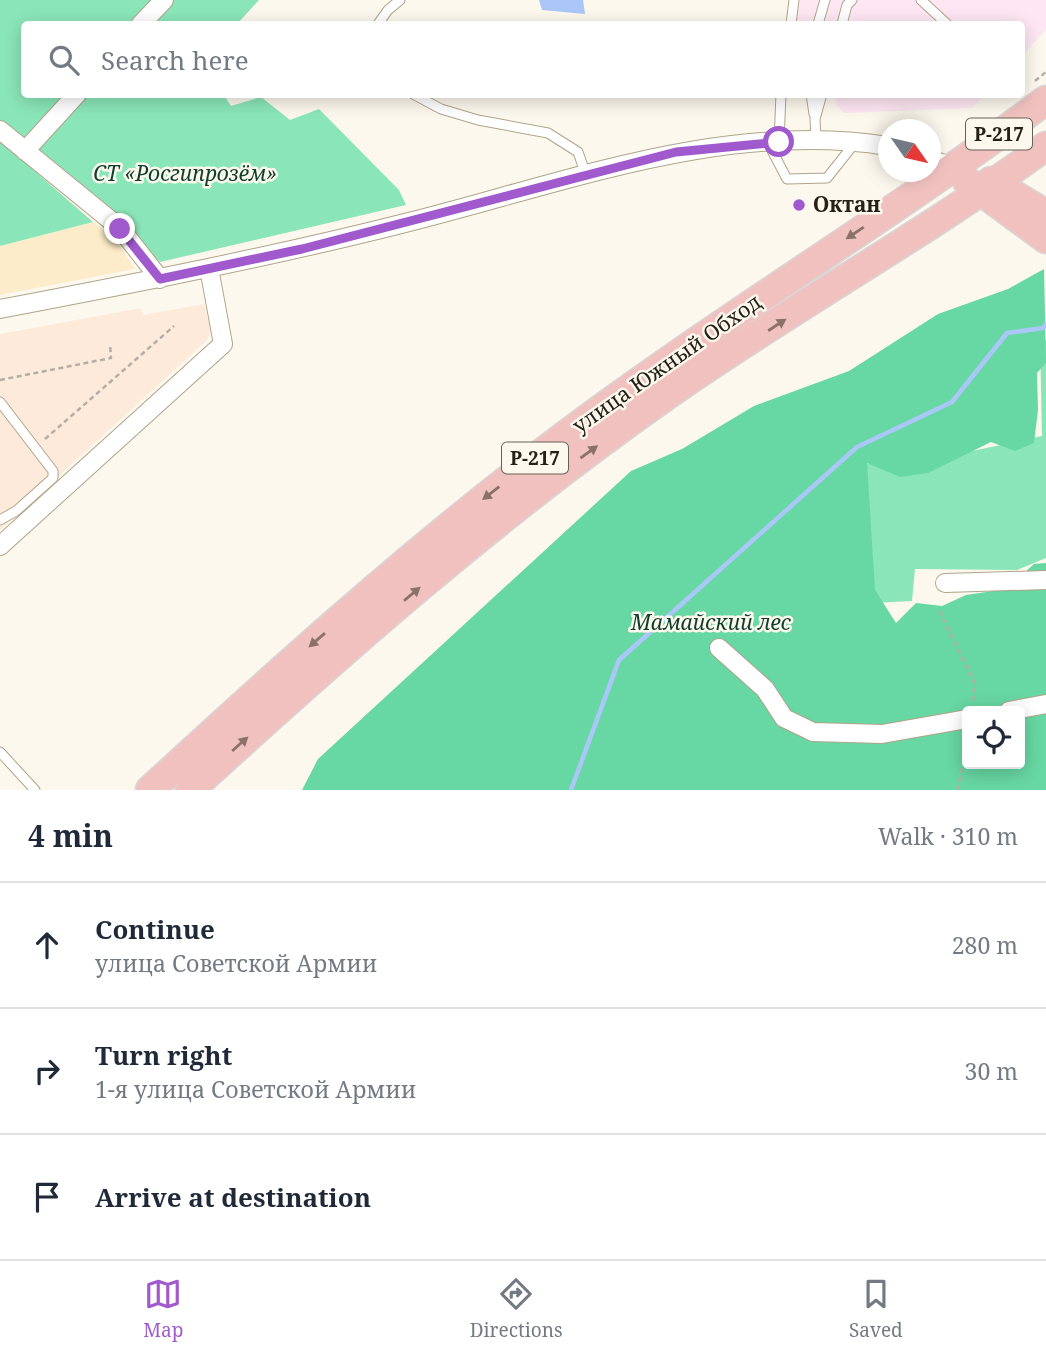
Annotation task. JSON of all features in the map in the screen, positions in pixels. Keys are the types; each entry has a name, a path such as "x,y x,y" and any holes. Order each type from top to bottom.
{"main road":[{"name":"улица Южный Обход","path":"941,163 1046,100"},
{"name":"улица Южный Обход","path":"190,790 403,601 564,470 665,397 1046,146"},
{"path":"941,163 1046,214"},
{"name":"улица Южный Обход","path":"150,790 375,589 538,456 915,182"},
{"path":"987,187 1046,239"}],"street":[{"path":"145,21 164,0"},
{"path":"25,150 73,98"},
{"path":"0,130 120,229 160,279"},
{"path":"0,309 302,249 676,152 816,140 878,144"},
{"path":"0,546 223,344 209,268"},
{"path":"945,583 1046,580"},
{"path":"719,648 765,690 784,718 813,732 882,734 962,720"},
{"path":"1025,708 1046,704"}],"lane":[{"path":"381,21 400,0"},
{"path":"791,21 794,0"},
{"path":"819,21 825,0"},
{"path":"843,21 847,5 852,0"},
{"path":"921,0 944,21"},
{"path":"420,98 441,109 478,120 548,133 578,152 586,175"},
{"path":"780,98 774,143 788,179 827,178 856,141"},
{"path":"812,98 816,140"},
{"path":"815,119 821,98"},
{"path":"0,402 53,471 53,478 16,511 0,520"},
{"path":"0,752 35,790"}],"path":[{"path":"36,448 174,326"},
{"path":"0,380 111,358 110,344"},
{"path":"939,611 975,683 972,706"},
{"path":"958,790 962,765"}],"shaded area":[{"path":"800,0 1046,0 1046,30 1025,52 1025,21 797,21"},
{"path":"835,98 982,98 972,108 844,113 836,104"},
{"path":"93,222 117,241 135,269 0,295 0,246"},
{"path":"204,304 211,332 207,340 0,530 0,334 141,308 143,315"}],"green space":[{"name":"СТ «Росгипрозём»","path":"0,0 259,0 240,21 21,21 21,98 226,98 231,106 262,98 290,120 319,109 399,190 406,205 160,262 123,225 0,121"},
{"path":"0,141 93,222 0,246"},
{"name":"Мамайский лес","path":"1044,269 1046,363 1037,373 1038,410 1034,443 1015,451 991,442 928,473 900,477 867,463 875,590 896,623 916,603 942,606 966,595 1006,589 1034,564 1046,563 1046,790 302,790 318,759 631,471 682,449 754,406 849,371 938,314 1008,289"},
{"path":"1046,340 1046,558 1017,570 915,569 912,601 874,603 864,464 972,451 1042,436 1040,341"}],"water":[{"path":"539,0 583,0 585,14 542,10"}],"waterway":[{"path":"571,790 619,660 857,447 952,402 1007,333 1043,328 1046,324"}],"place":[{"name":"Октан","path":"799,205"}],"route":[{"path":"120,229 160,279 302,249 676,152 779,142"}]}
